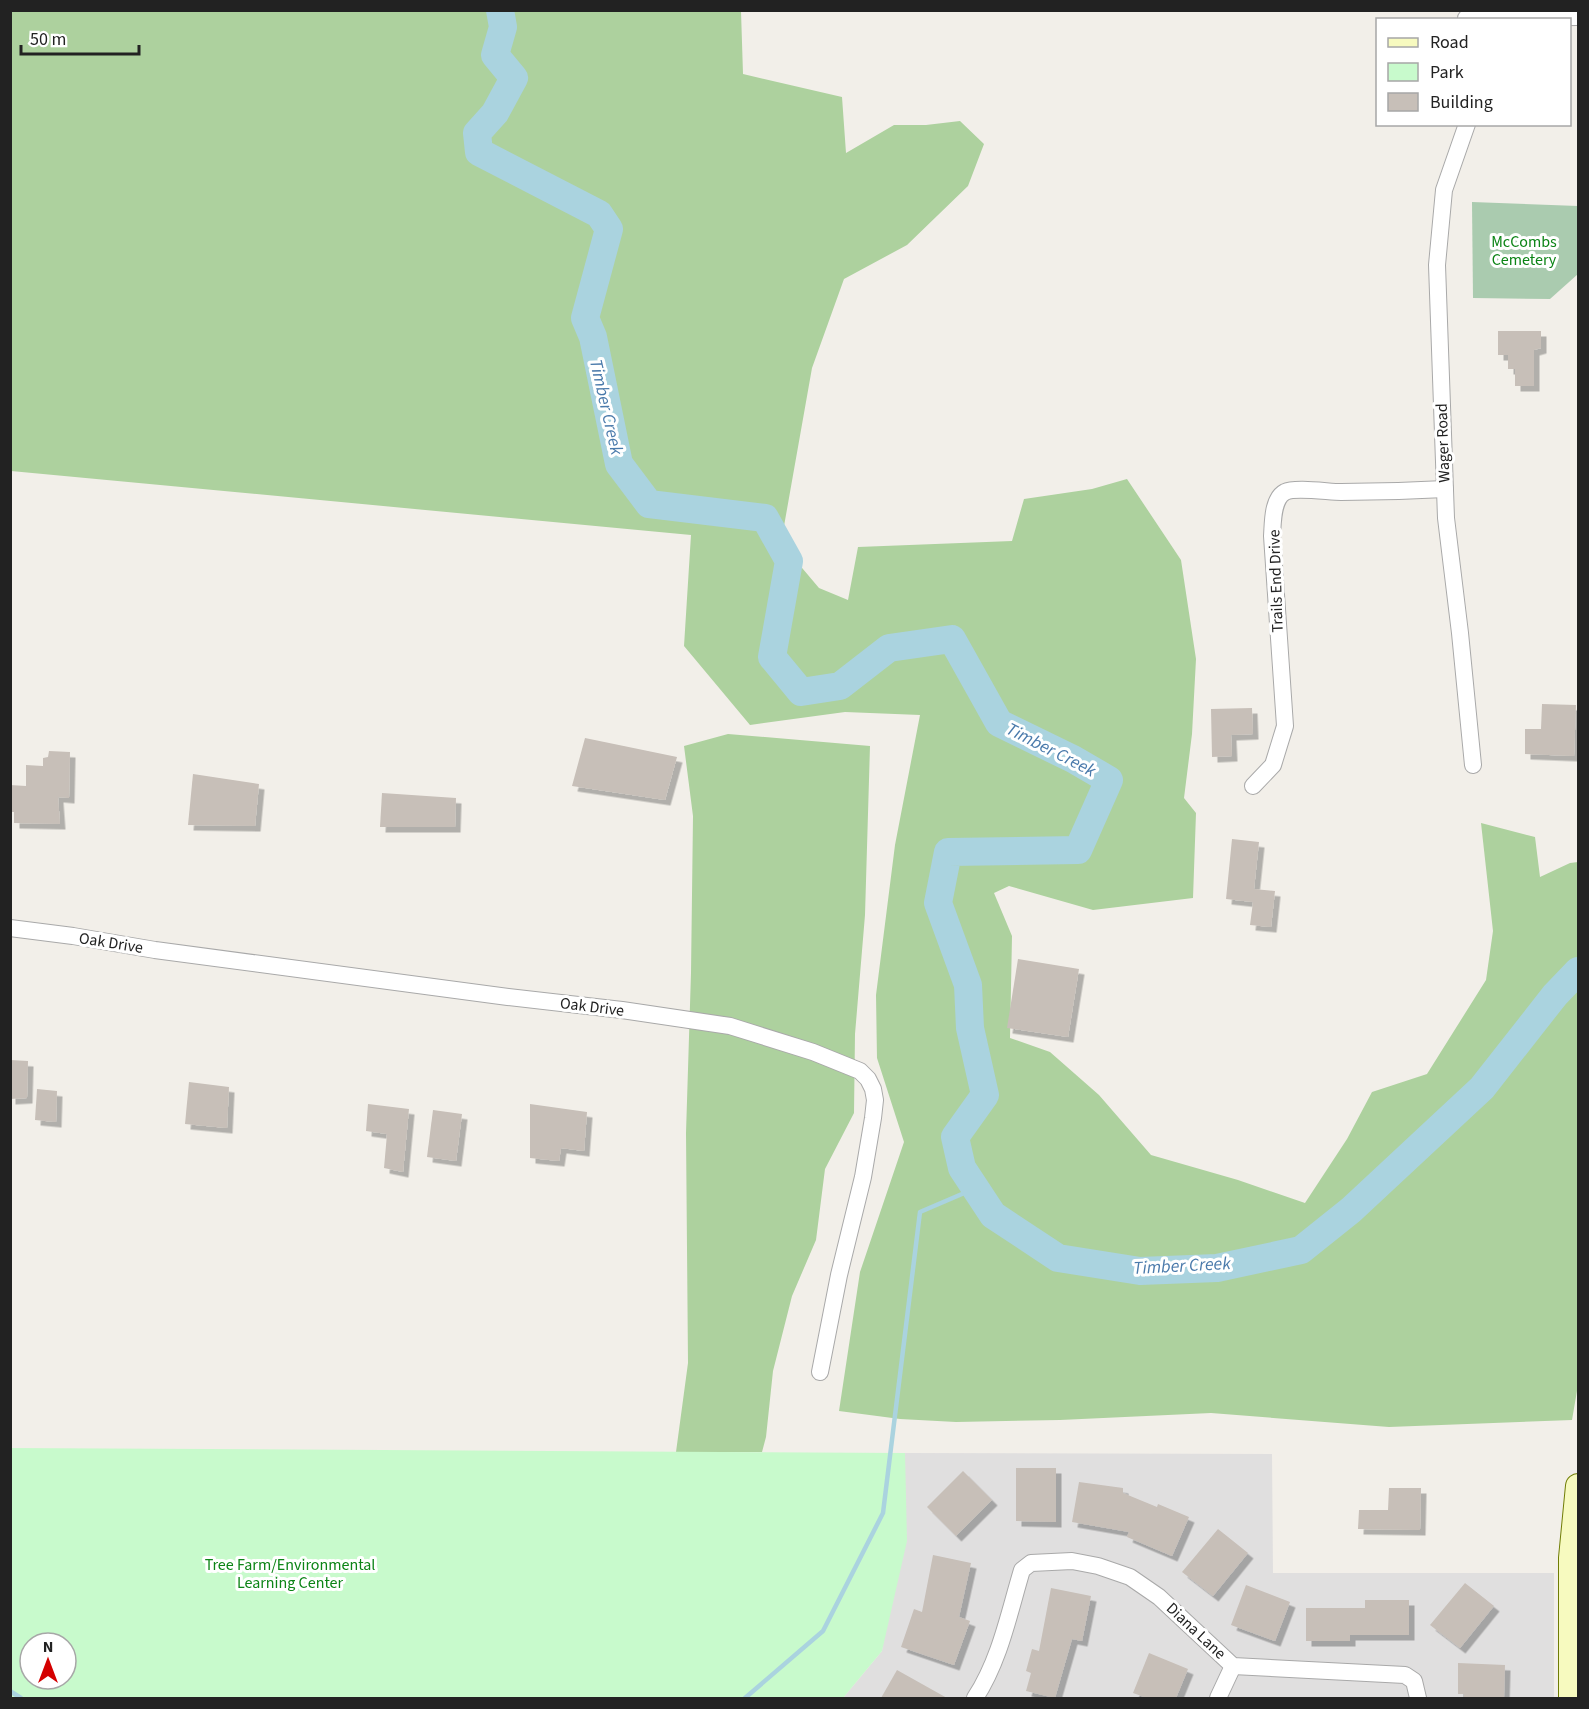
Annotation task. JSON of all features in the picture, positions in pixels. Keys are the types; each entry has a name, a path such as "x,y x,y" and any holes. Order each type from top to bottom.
{"main road":[{"path":"1571,1698 1571,1558 1578,1486"}],"street":[{"path":"1466,16 1578,17"},
{"name":"Wager Road","path":"1466,126 1444,190 1437,265 1446,518 1473,765"},
{"name":"Trails End Drive","path":"1253,786 1272,765 1285,726 1272,536 1278,499 1286,492 1304,490 1397,492 1445,489"},
{"name":"Oak Drive","path":"10,928 155,950 730,1026 813,1052 860,1071 868,1079 873,1089 873,1118 820,1372"},
{"name":"Diana Lane","path":"975,1698 986,1682 1000,1644 1022,1570 1031,1563 1072,1561 1098,1566 1130,1577 1159,1598 1233,1666 1405,1675 1414,1681 1418,1698"},
{"path":"1218,1698 1233,1666"}],"shaded area":[{"path":"905,1453 1272,1454 1273,1573 1554,1573 1554,1698 843,1698 882,1651"}],"green space":[{"path":"10,11 741,11 743,74 842,97 846,153 894,125 926,125 960,121 984,144 968,186 907,245 844,279 812,368 781,543 819,588 848,600 858,547 1012,541 1024,499 1092,489 1127,479 1181,560 1196,659 1192,734 1184,798 1196,813 1193,898 1093,910 1009,886 994,893 1012,936 1010,1038 1050,1052 1099,1095 1151,1155 1238,1180 1305,1203 1347,1139 1372,1092 1427,1074 1486,980 1493,931 1481,823 1535,837 1540,877 1570,863 1578,862 1578,1385 1572,1420 1389,1427 1211,1413 956,1422 900,1419 839,1411 860,1272 904,1142 877,1058 876,995 895,845 920,715 845,712 750,725 684,646 691,535 11,471"},
{"name":"McCombs Cemetery","path":"1472,202 1578,206 1578,274 1550,299 1473,298"},
{"path":"728,734 870,746 865,915 855,1034 854,1113 825,1169 816,1240 792,1296 773,1371 766,1437 762,1452 676,1452 688,1363 686,1133 693,816 684,746"},
{"name":"Tree Farm/Environmental Learning Center","path":"11,1448 905,1453 907,1541 882,1651 843,1698 11,1698"}],"building":[{"path":"1498,331 1541,331 1541,348 1534,350 1534,386 1515,386 1515,369 1508,369 1508,355 1498,355"},
{"path":"1542,704 1576,705 1574,756 1525,754 1525,729 1541,729"},
{"path":"1252,708 1253,734 1231,735 1232,756 1212,757 1211,709"},
{"path":"585,738 677,757 665,800 572,786"},
{"path":"49,751 70,752 69,798 58,797 60,824 14,823 14,812 10,812 10,785 26,786 26,765 43,766 43,758 48,757"},
{"path":"193,774 259,784 255,826 188,825"},
{"path":"382,793 456,798 455,827 380,827"},
{"path":"1232,839 1259,842 1254,889 1275,891 1271,927 1250,925 1253,902 1226,899"},
{"path":"1018,959 1079,969 1068,1037 1007,1028"},
{"path":"10,1060 28,1061 27,1098 10,1099"},
{"path":"189,1082 229,1087 227,1128 185,1124"},
{"path":"37,1089 57,1091 56,1122 35,1120"},
{"path":"368,1104 409,1109 403,1172 384,1168 387,1134 366,1131"},
{"path":"530,1104 587,1112 584,1151 561,1148 559,1161 530,1158"},
{"path":"433,1110 462,1114 456,1161 427,1157"},
{"path":"1016,1468 1056,1468 1056,1522 1016,1521"},
{"path":"963,1471 992,1500 956,1536 927,1507"},
{"path":"1079,1482 1123,1488 1123,1493 1189,1517 1172,1556 1127,1537 1129,1532 1072,1522"},
{"path":"1389,1488 1421,1488 1420,1530 1358,1529 1359,1510 1388,1510"},
{"path":"1218,1529 1248,1553 1213,1596 1182,1572"},
{"path":"933,1555 971,1563 959,1617 970,1621 954,1665 901,1647 914,1609 922,1612"},
{"path":"1465,1583 1494,1606 1460,1648 1430,1625"},
{"path":"1246,1585 1290,1602 1275,1641 1231,1625"},
{"path":"1051,1588 1091,1596 1082,1641 1072,1639 1055,1698 1026,1691 1031,1673 1026,1671 1032,1649 1039,1651"},
{"path":"1365,1600 1409,1600 1409,1635 1350,1635 1350,1641 1306,1641 1306,1608 1365,1608"},
{"path":"1149,1653 1188,1669 1176,1698 1147,1698 1133,1693"},
{"path":"1458,1663 1505,1665 1504,1698 1464,1698 1464,1694 1458,1694"},
{"path":"897,1670 947,1698 881,1698"}],"waterway":[{"name":"Timber Creek","path":"500,10 503,27 495,55 514,78 495,113 477,133 479,152 599,214 609,229 585,318 593,337 619,464 649,504 765,518 789,561 772,657 801,692 840,686 889,648 952,639 999,723 1073,759 1109,780 1078,850 948,852 938,903 968,985 970,1028 985,1095 955,1137 962,1168 993,1215 1058,1258 1140,1271 1217,1268 1301,1250 1351,1210 1482,1088 1555,995 1578,971"},
{"path":"745,1698 823,1631 883,1513 920,1212 976,1188"},
{"path":"10,1691 21,1698"}]}
